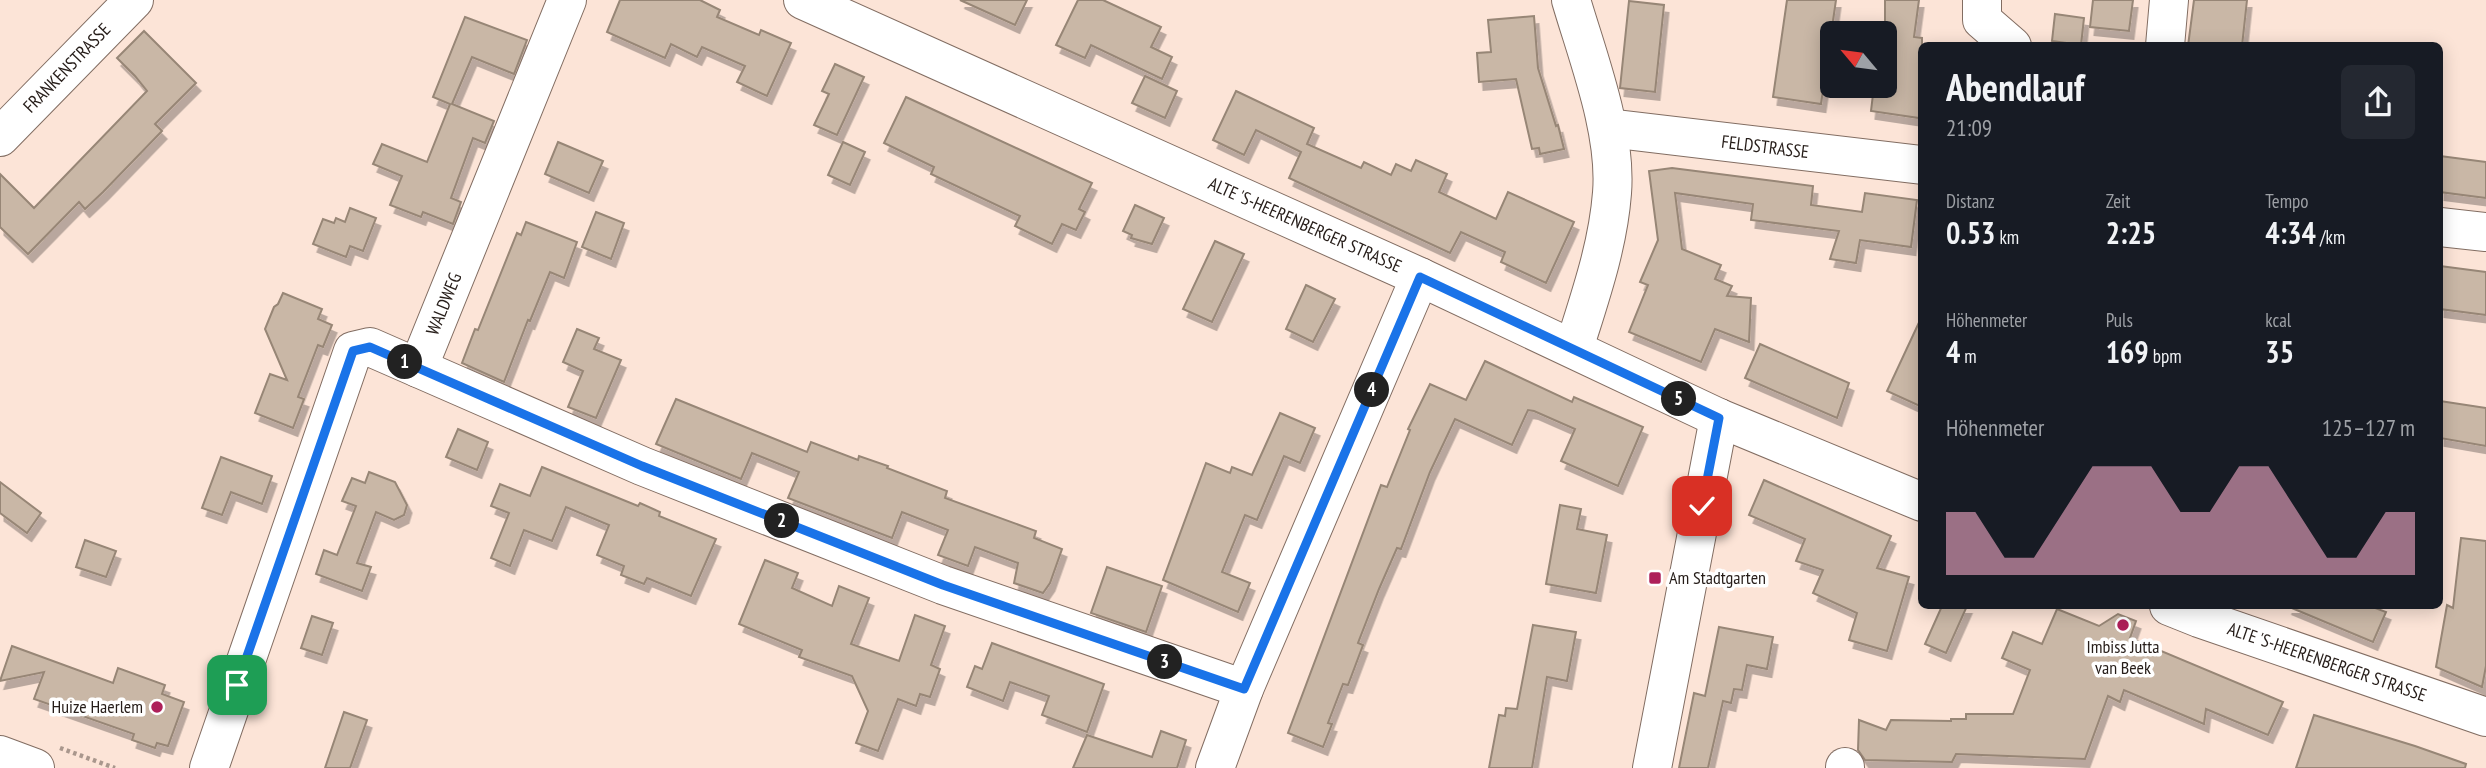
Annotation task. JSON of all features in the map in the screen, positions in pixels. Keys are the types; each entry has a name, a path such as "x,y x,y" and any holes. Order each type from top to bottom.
{"street":[{"name":"FRANKENSTRASSE","path":"0,137 134,0"},
{"name":"WALDWEG","path":"418,368 567,0"},
{"name":"ALTE 'S-HEERENBERGER STRASSE","path":"803,0 1420,277 1719,418 1918,500"},
{"path":"1571,0 1608,128 1612,190 1605,245 1574,348"},
{"path":"1982,0 1982,20 2007,42"},
{"path":"2165,42 2169,0"},
{"name":"FELDSTRASSE","path":"1608,128 1918,165"},
{"path":"2443,227 2486,232"},
{"path":"1216,768 1244,689 1420,277"},
{"path":"208,768 353,351 370,347 642,466 943,585 1244,689"},
{"path":"1652,768 1719,418"},
{"name":"ALTE 'S-HEERENBERGER STRASSE","path":"2176,609 2486,717"},
{"path":"0,755 35,768"}],"building":[{"path":"620,0 700,0 720,10 717,17 759,35 761,30 791,43 767,96 737,82 745,66 702,47 697,57 671,44 665,58 607,32"},
{"path":"960,0 1027,0 1015,25"},
{"path":"1078,0 1103,0 1161,27 1151,47 1172,57 1162,79 1091,45 1085,58 1056,45"},
{"path":"1787,0 1836,0 1833,21 1820,21 1821,104 1773,97"},
{"path":"1885,0 1919,0 1914,37 1922,38 1922,42 1918,42 1918,118 1871,111 1873,98 1897,98 1897,21 1885,21"},
{"path":"2093,0 2133,0 2129,31 2090,27"},
{"path":"2194,0 2247,0 2242,42 2189,42"},
{"path":"1629,1 1664,5 1655,92 1620,88"},
{"path":"2055,14 2084,18 2081,42 2052,41"},
{"path":"1534,16 1538,68 1564,149 1540,154 1539,148 1532,149 1516,79 1479,82 1477,53 1491,52 1488,20"},
{"path":"465,17 527,40 514,74 472,57 452,104 494,121 485,143 473,138 451,198 461,202 453,224 423,212 421,217 390,205 402,176 373,164 382,144 427,162 450,104 433,97"},
{"path":"144,31 196,83 155,124 162,131 103,192 85,209 79,202 28,254 0,227 0,174 34,208 147,91 117,58"},
{"path":"835,64 864,77 837,135 814,125 829,94 822,91"},
{"path":"1145,76 1177,91 1165,118 1132,103"},
{"path":"1236,91 1314,128 1307,144 1361,168 1364,162 1391,175 1396,164 1411,171 1416,160 1447,174 1439,192 1496,219 1508,192 1574,222 1546,283 1501,262 1505,252 1461,232 1450,253 1289,178 1301,152 1256,130 1244,155 1213,140"},
{"path":"906,97 1092,183 1079,209 1085,212 1076,230 1062,224 1052,244 1015,226 1020,216 931,174 934,167 884,143"},
{"path":"558,142 603,161 589,193 545,174"},
{"path":"843,142 865,152 850,185 828,175"},
{"path":"2443,156 2486,162 2486,198 2443,192"},
{"path":"1672,168 1813,186 1811,205 1862,212 1865,193 1917,200 1911,247 1860,240 1856,263 1830,259 1839,231 1751,220 1753,204 1675,193 1682,249 1721,265 1715,279 1732,286 1727,296 1751,298 1749,342 1715,329 1701,362 1629,332 1648,285 1640,282 1658,240 1649,171"},
{"path":"1135,205 1164,218 1152,244 1131,238 1132,235 1123,231"},
{"path":"350,208 376,218 363,251 350,246 346,257 313,244 323,219 334,223 336,218 345,222"},
{"path":"596,212 624,223 611,259 582,247"},
{"path":"526,222 577,242 564,278 550,272 504,382 462,363 517,233 521,235"},
{"path":"1215,241 1244,254 1212,322 1183,309"},
{"path":"2443,266 2486,272 2486,315 2443,309"},
{"path":"1306,285 1335,299 1313,342 1286,329"},
{"path":"283,293 322,309 318,319 332,325 323,347 318,345 298,397 304,399 293,428 255,413 270,374 287,380 265,329"},
{"path":"1918,325 1918,405 1887,391"},
{"path":"577,329 599,338 594,349 621,360 596,418 568,407 583,371 563,362"},
{"path":"1760,344 1849,383 1837,418 1745,378"},
{"path":"1485,361 1572,402 1574,397 1643,427 1618,486 1561,461 1575,429 1534,411 1528,410 1512,445 1455,419 1430,472 1401,549 1397,548 1379,589 1358,643 1363,645 1348,685 1343,684 1328,723 1332,724 1323,747 1288,733 1381,485 1387,487 1410,430 1408,429 1430,384 1466,400"},
{"path":"676,399 807,452 811,442 858,460 859,456 888,466 887,468 947,491 945,498 1036,531 1034,538 1062,549 1050,583 1043,593 1014,583 1018,563 975,547 968,566 938,555 948,530 902,512 892,538 788,498 799,472 752,453 741,479 656,444"},
{"path":"2443,401 2486,408 2486,446 2443,439"},
{"path":"1280,413 1315,428 1300,463 1284,456 1257,520 1245,515 1222,572 1250,583 1238,612 1163,580 1206,463 1230,473 1232,467 1252,475"},
{"path":"458,429 488,442 477,470 446,457"},
{"path":"221,457 272,476 262,504 231,492 222,515 202,508"},
{"path":"542,467 638,506 640,503 660,512 659,516 716,539 691,596 647,578 644,584 621,575 624,566 597,555 609,525 566,507 552,541 524,530 510,566 491,558 509,513 491,506 500,484 530,496"},
{"path":"369,472 395,482 407,505 404,515 394,520 376,512 357,563 371,567 362,591 316,574 324,550 337,555 356,506 342,501 352,478 365,483"},
{"path":"1764,480 1891,536 1877,568 1909,577 1887,651 1849,640 1857,613 1813,593 1823,570 1796,561 1805,539 1749,515"},
{"path":"0,482 41,513 27,533 0,513"},
{"path":"1560,505 1581,509 1577,529 1607,535 1596,593 1546,584"},
{"path":"2461,538 2486,541 2486,666 2482,687 2436,667 2447,605 2453,608"},
{"path":"85,540 116,551 106,577 76,567"},
{"path":"765,560 798,573 792,588 832,606 839,586 869,598 851,644 899,661 915,615 945,626 931,665 940,669 930,697 920,694 916,706 898,699 878,751 856,743 868,711 852,676 799,657 802,650 739,624"},
{"path":"1107,567 1162,586 1146,632 1091,613"},
{"path":"1941,609 1966,609 1946,653 1925,644"},
{"path":"2057,609 2099,626 2118,614 2136,621 2130,638 2283,702 2268,735 2206,709 2204,724 2124,690 2120,702 2108,696 2085,759 1956,754 1952,762 1865,760 1858,750 1859,720 1886,730 1891,720 1951,721 1966,719 1966,714 2013,714 2030,670 2002,658 2013,632 2042,644"},
{"path":"2294,609 2378,609 2386,612 2373,642"},
{"path":"312,616 333,623 322,655 301,648"},
{"path":"1533,625 1576,632 1567,681 1547,677 1532,768 1489,768 1499,715 1505,716 1506,708 1517,709"},
{"path":"1719,627 1773,637 1767,669 1747,665 1742,690 1734,689 1731,703 1723,701 1708,768 1679,768 1694,693 1705,696"},
{"path":"992,643 1104,684 1087,732 1042,715 1049,696 1010,682 1003,701 967,687 975,666 982,669"},
{"path":"12,646 113,683 118,668 165,685 162,694 184,702 168,746 157,743 155,748 132,740 134,734 34,699 44,672 0,681"},
{"path":"344,712 367,720 350,768 325,768"},
{"path":"2314,715 2415,746 2466,764 2465,768 2296,768"},
{"path":"1161,731 1186,740 1177,768 1073,768 1087,735 1152,757"}],"place":[{"name":"Am Stadtgarten","path":"1655,578"},
{"name":"Imbiss Jutta van Beek","path":"2123,625"},
{"name":"Huize Haerlem","path":"157,707"}],"route":[{"path":"237,685 353,351 370,347 642,466 943,585 1244,689 1420,277 1719,418 1702,506"}]}
